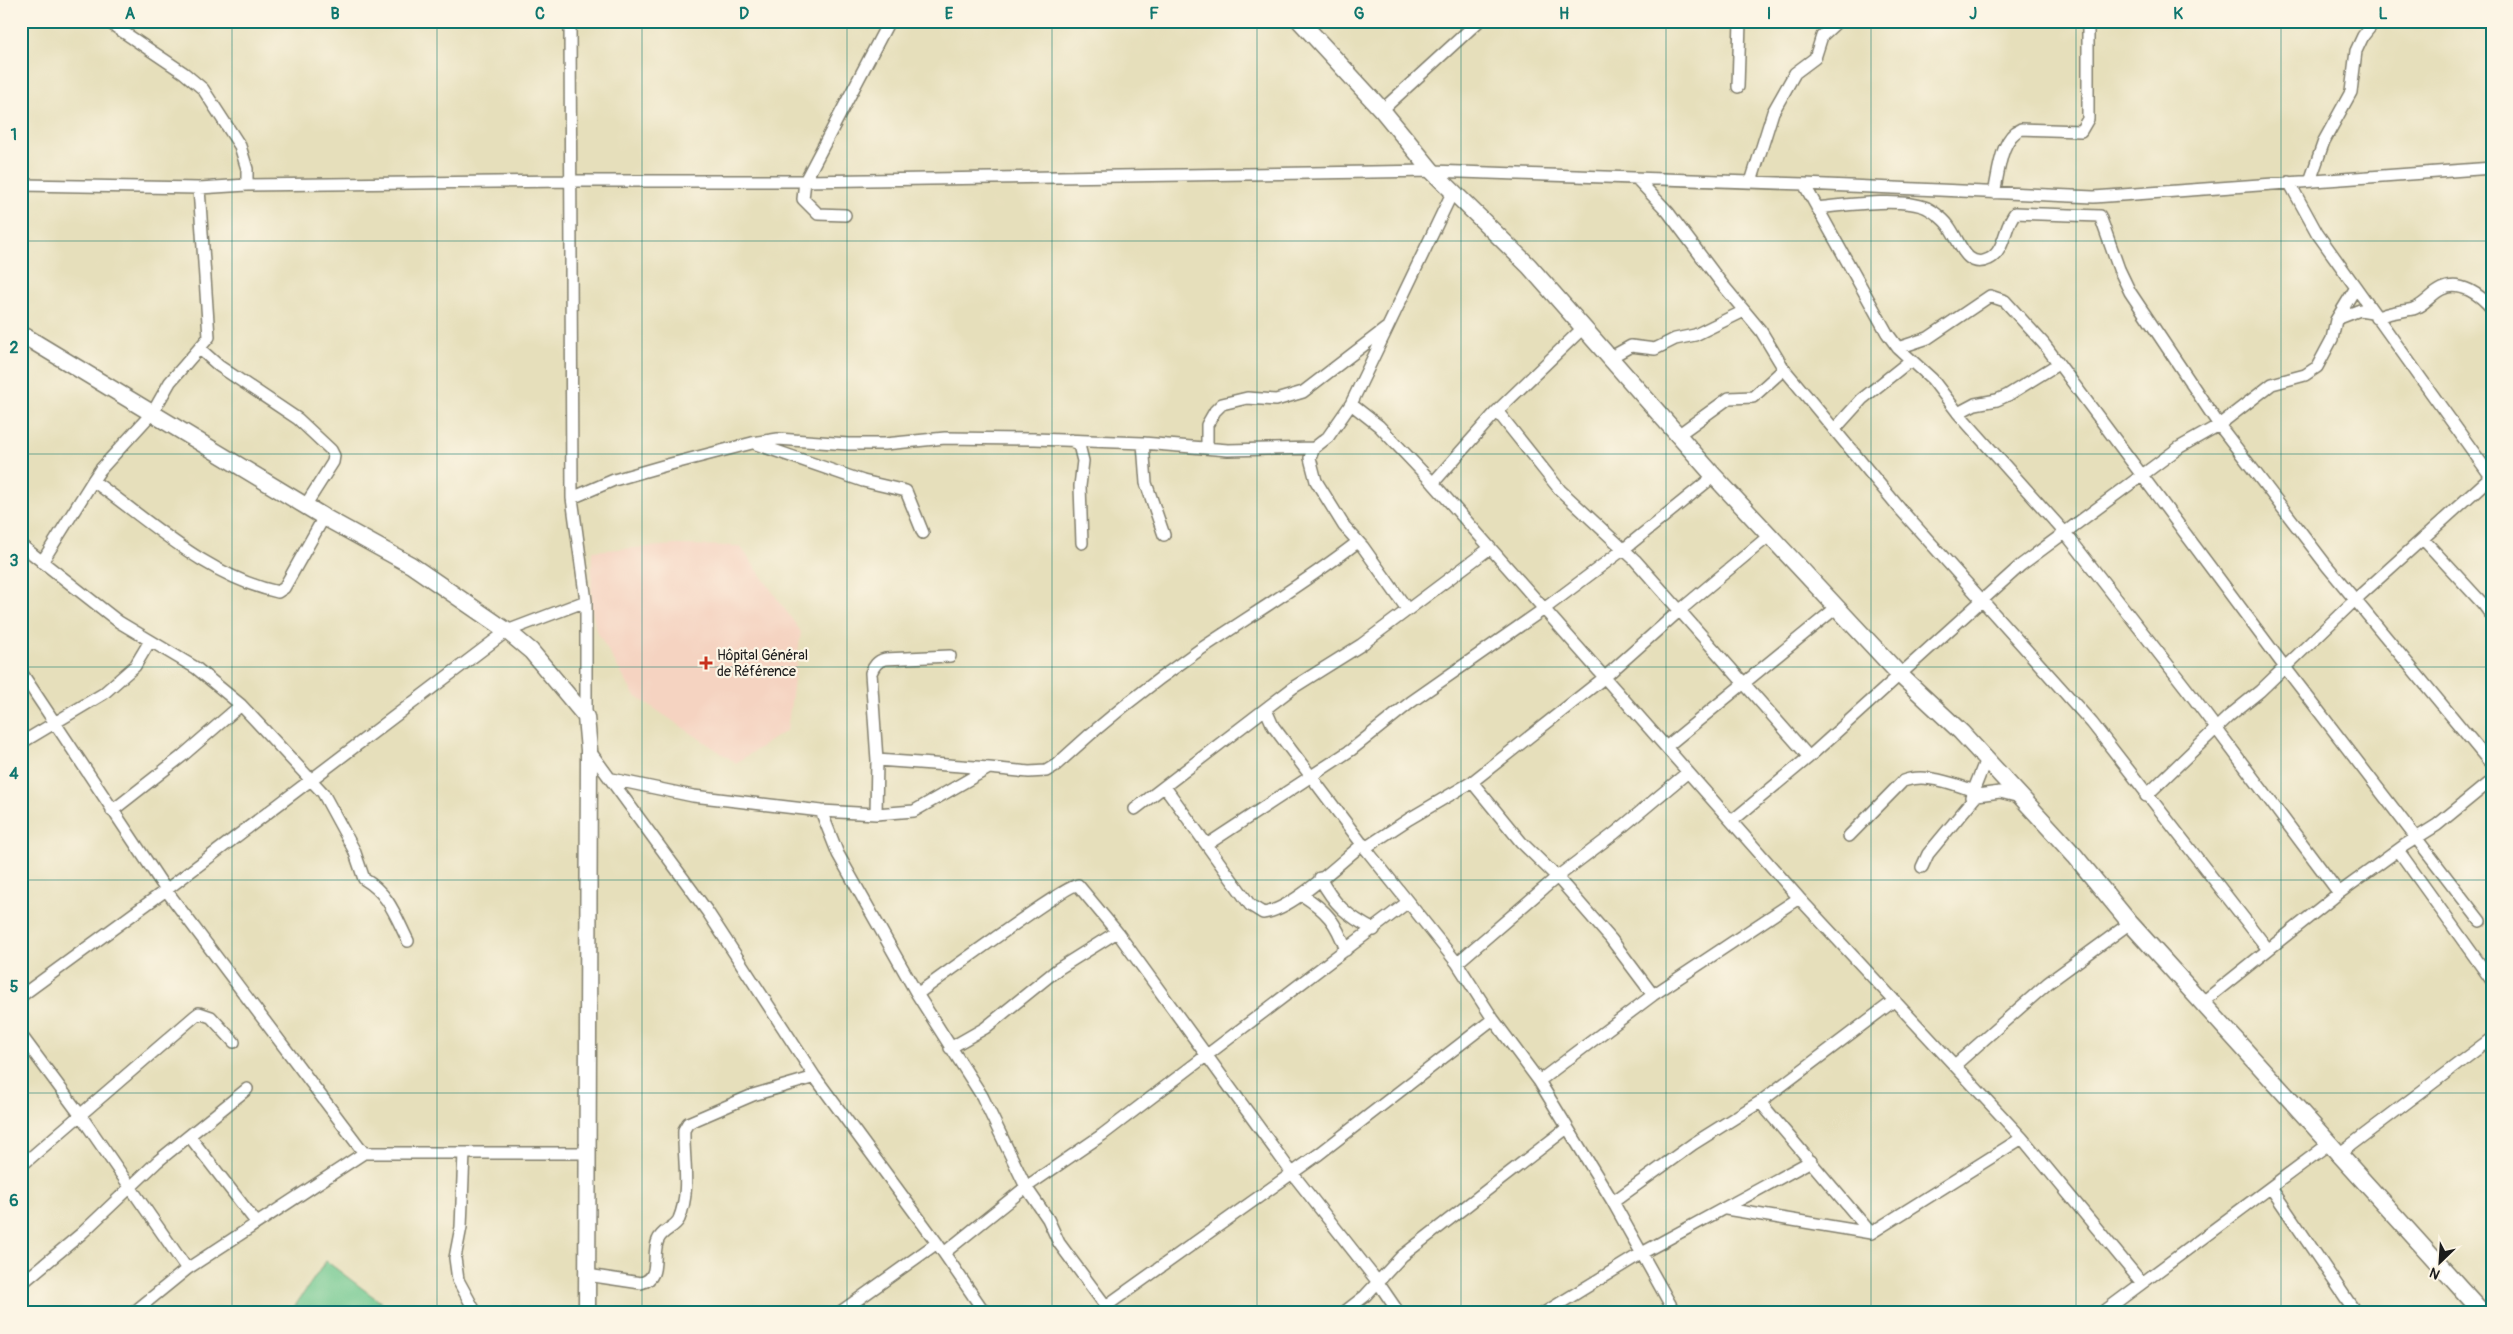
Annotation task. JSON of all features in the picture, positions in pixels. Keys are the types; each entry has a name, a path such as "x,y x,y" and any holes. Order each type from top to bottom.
{"main road":[{"path":"1300,21 1382,110 1432,171 1529,266 1714,476 1900,675 1986,759 2021,797 2075,856 2130,923 2485,1313"},
{"path":"21,334 153,412 324,518 411,565 507,631 530,651 586,717 589,750 587,1313"}],"street":[{"path":"107,21 184,73 204,89 240,146 247,169 247,185"},
{"path":"570,21 572,498 586,601 586,717"},
{"path":"846,215 818,214 803,199 805,181 889,21"},
{"path":"1382,110 1415,82 1440,55 1479,21"},
{"path":"1738,87 1740,21"},
{"path":"1751,182 1773,112 1795,73 1815,58 1822,36 1838,21"},
{"path":"1994,193 2004,152 2009,138 2014,132 2021,129 2080,131 2085,127 2088,119 2088,21"},
{"path":"2310,181 2324,141 2351,92 2356,51 2363,36 2375,21"},
{"path":"21,185 199,188 247,185 570,181 805,181 1432,171 1804,184 2094,197 2492,168"},
{"path":"1637,179 1668,212 1761,331 1784,369 1834,430 1901,510 2092,723 2146,796 2267,948"},
{"path":"2146,796 2356,599 2491,477 2435,396 2355,289 2317,234 2289,182"},
{"path":"1804,184 1887,333 1898,348 1932,379 1958,413 2066,534 2142,630 2339,893"},
{"path":"42,562 94,478 153,412 170,382 209,337 210,324 199,188"},
{"path":"1407,608 1344,526 1316,481 1310,458 1314,448 1328,437 1351,404 1453,191"},
{"path":"2094,197 2119,269 2130,292 2219,424 2328,566 2492,765"},
{"path":"1817,208 1869,203 1915,205 1928,208 1950,226 1966,256 1976,261 1992,258 1997,252 2007,224 2015,213 2100,216"},
{"path":"2336,320 2348,313 2360,310 2374,315 2413,308 2443,288 2455,287 2477,294 2492,310"},
{"path":"1732,821 1809,757 2021,566 2180,447 2219,424 2272,384 2305,375 2317,367 2332,339 2336,320 2355,289"},
{"path":"1898,348 1928,338 1990,296 1995,296 2009,304 2044,344 2284,666 2480,921"},
{"path":"1611,357 1631,346 1655,349 1675,339 1696,335 1744,311"},
{"path":"1207,447 1207,425 1215,411 1222,404 1247,398 1276,400 1303,392 1387,327"},
{"path":"1433,483 1496,411 1584,327"},
{"path":"200,349 219,366 298,419 332,450 334,456 332,462 305,506"},
{"path":"1834,430 1862,399 1912,360"},
{"path":"1958,413 1975,404 2008,395 2058,364"},
{"path":"1678,435 1729,398 1753,397 1784,369"},
{"path":"1351,404 1379,426 1433,483 1799,898 1896,1000 2022,1138 2142,1284"},
{"path":"1496,411 1560,490 1624,549 1809,757"},
{"path":"572,498 614,480 752,443 778,440 884,444 945,438 1143,443 1228,450 1314,448"},
{"path":"1071,440 1079,445 1083,461 1080,486 1082,543"},
{"path":"752,443 863,481 906,491 923,533"},
{"path":"1143,443 1146,484 1164,535"},
{"path":"1208,844 1311,774 1351,750 1411,702 1544,609 1624,549 1714,476"},
{"path":"94,478 96,483 178,544 225,572 252,584 278,592 284,588 324,518"},
{"path":"1165,787 1208,844 1250,905 1264,913 1276,910 1302,895 1320,878 1364,846 1472,782 1605,678 1679,611 1770,535"},
{"path":"2423,539 2484,604 2492,616"},
{"path":"877,760 1046,771 1056,765 1144,691 1189,658 1359,544"},
{"path":"21,545 119,622 196,668 241,705 323,793 354,850 364,879 383,892 408,941"},
{"path":"1135,809 1294,688 1361,645 1407,608 1490,548"},
{"path":"21,996 166,890 507,631 586,601"},
{"path":"1666,747 1837,607"},
{"path":"21,743 103,694 135,666 150,641"},
{"path":"876,814 877,760 871,673 873,668 880,660 885,659 950,656"},
{"path":"21,672 166,890 364,1153"},
{"path":"112,811 181,757 241,705"},
{"path":"1266,710 1273,726 1364,846 1457,963 1493,1019 1539,1081 1642,1253 1675,1313"},
{"path":"589,750 708,911 815,1077 941,1248 984,1313"},
{"path":"1969,802 1986,759"},
{"path":"612,779 693,796 821,811 876,814 914,811 989,768"},
{"path":"1457,963 1557,877 1616,833 1688,772"},
{"path":"1849,836 1903,781 1915,777 1946,782 1974,791"},
{"path":"2203,1002 2267,948 2398,850 2437,826 2492,780"},
{"path":"1472,782 1521,842 1557,877 1611,939 1653,995"},
{"path":"1922,867 1924,859 1977,794 1984,792 2009,793 2021,797"},
{"path":"821,811 838,854 916,994 982,1096 1026,1187 1048,1219 1059,1243 1108,1310 1292,1173 1493,1019"},
{"path":"2398,850 2492,980"},
{"path":"1320,878 1328,894 1348,916 1374,930"},
{"path":"916,994 1072,885 1080,887 1118,932 1292,1173 1378,1282 1399,1313"},
{"path":"1302,895 1319,906 1338,928 1346,950"},
{"path":"1539,1081 1653,995 1799,898"},
{"path":"839,1313 941,1248 1102,1135 1374,930 1408,902"},
{"path":"1955,1065 2048,983 2130,923"},
{"path":"950,1048 986,1028 1058,969 1118,932"},
{"path":"1612,1202 1692,1144 1760,1102 1896,1000"},
{"path":"21,1166 81,1116 188,1020 200,1014 210,1017 234,1042"},
{"path":"21,1035 81,1116 187,1269"},
{"path":"2102,1313 2271,1188 2334,1148 2492,1038"},
{"path":"587,1275 641,1283 648,1281 652,1276 655,1267 657,1242 662,1233 678,1221 686,1200 684,1130 688,1123 753,1095 815,1077"},
{"path":"21,1284 81,1234 158,1161 247,1089"},
{"path":"1760,1102 1871,1232"},
{"path":"1343,1313 1365,1296 1402,1256 1433,1230 1567,1128"},
{"path":"190,1137 256,1222"},
{"path":"1726,1209 1871,1232 2022,1138"},
{"path":"133,1313 187,1269 364,1153 589,1152"},
{"path":"464,1153 461,1227 455,1258 458,1280 476,1313"},
{"path":"1544,1313 1642,1253 1726,1209 1811,1161"},
{"path":"2271,1188 2356,1313"},
{"path":"2485,1313 2492,1308"}],"shaded area":[{"name":"Hôpital Général de Référence","path":"675,545 740,546 801,632 787,730 736,763 634,695 596,630 591,606 592,551"}],"green space":[{"path":"326,1261 395,1313 290,1313"}],"place":[{"name":"Hôpital Général de Référence","path":"706,663"}]}
